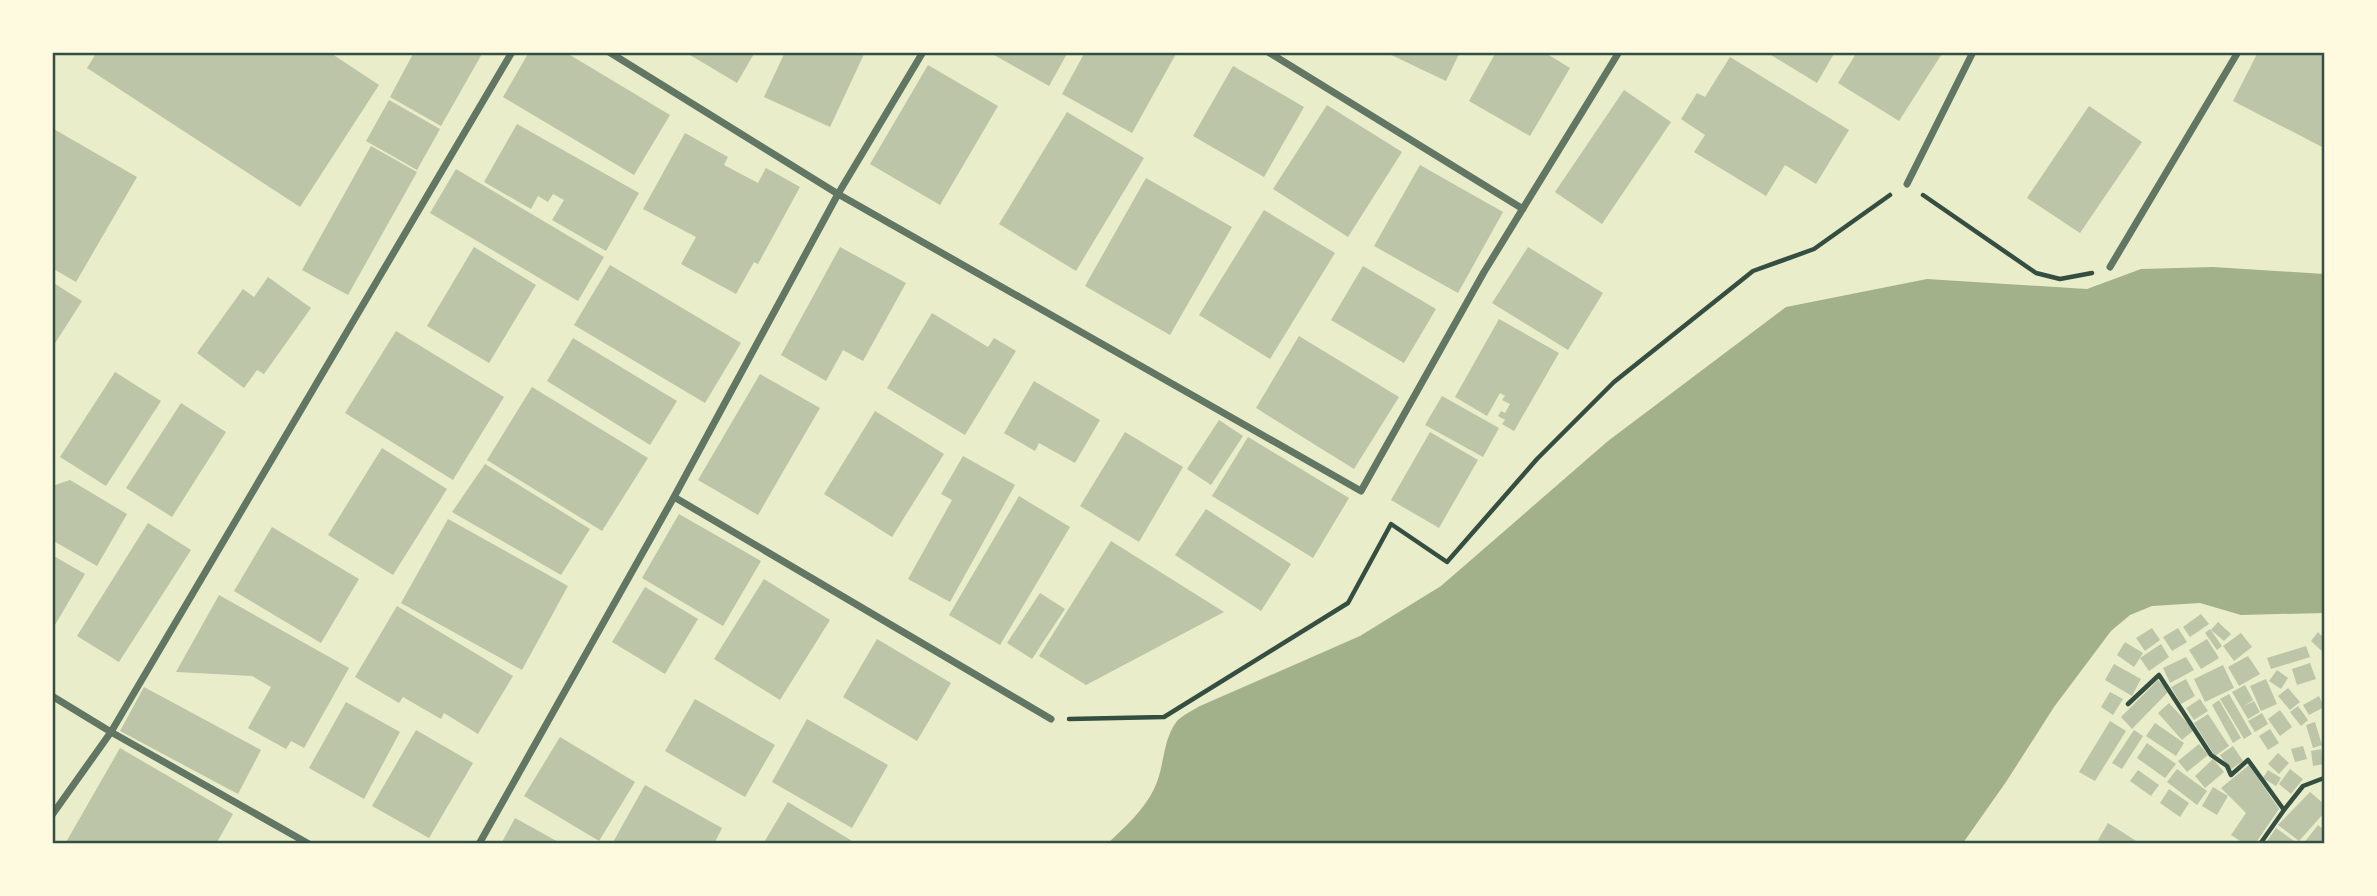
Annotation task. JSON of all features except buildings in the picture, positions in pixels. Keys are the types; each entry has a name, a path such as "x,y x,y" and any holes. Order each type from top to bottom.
{"street":[{"path":"52,815 111,732 512,52"},
{"path":"609,52 838,194 1361,491 1484,272 1619,52"},
{"path":"480,844 674,497 838,194 923,52"},
{"path":"1268,52 1523,209"},
{"path":"1908,184 1973,52"},
{"path":"2110,267 2238,52"},
{"path":"674,497 1051,719"},
{"path":"52,696 309,844"}],"path":[{"path":"1051,719 1164,717 1348,603 1391,523 1447,562 1537,459 1623,374 1753,271 1814,248 1908,184 2036,273 2060,279 2110,267"},
{"path":"2128,704 2160,675 2211,755 2227,766 2231,775 2248,760 2284,810"},
{"path":"2260,844 2303,786 2325,778"}],"shaded area":[{"path":"2213,267 2324,274 2324,613 2241,615 2200,603 2152,606 2130,615 2111,631 2054,707 1963,843 1108,843 1134,818 1150,797 1158,781 1172,728 1179,719 1200,706 1360,636 1441,586 1608,441 1786,307 1927,279 2087,289 2141,269"}]}
